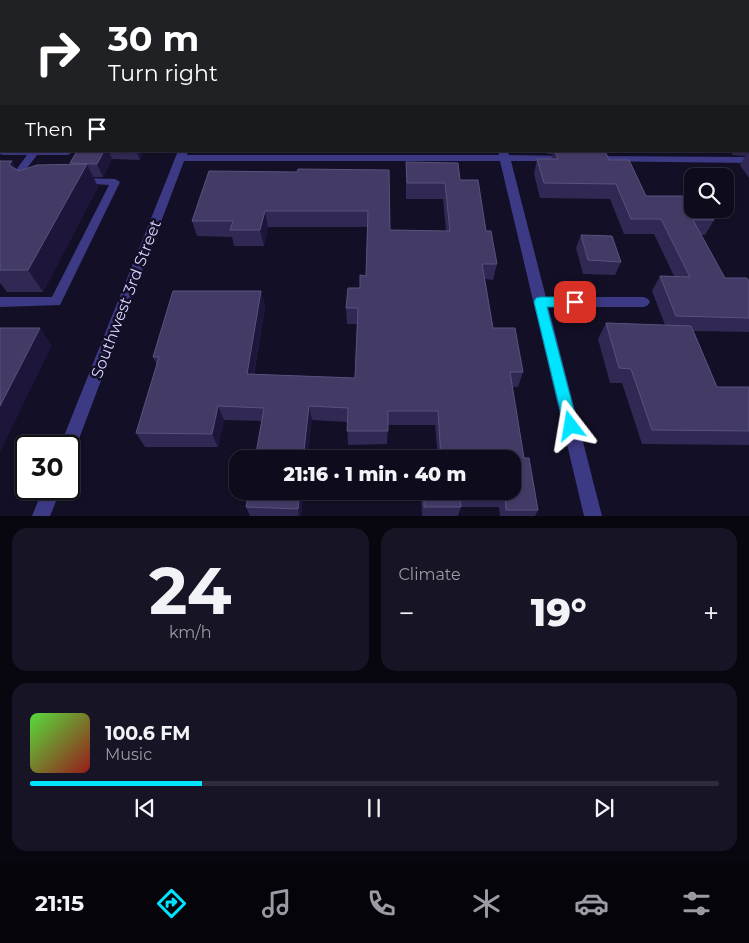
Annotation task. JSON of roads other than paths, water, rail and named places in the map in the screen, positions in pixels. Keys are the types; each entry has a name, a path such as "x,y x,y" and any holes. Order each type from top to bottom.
{"street":[{"path":"182,155 504,155 749,160"},
{"name":"Southwest 3rd Street","path":"72,435 182,155"},
{"path":"504,155 593,516"},
{"path":"41,516 48,500"}],"lane":[{"path":"3,152 68,152"},
{"path":"18,174 34,152"},
{"path":"0,302 56,302 115,182 71,181"},
{"path":"540,302 644,302"}]}
